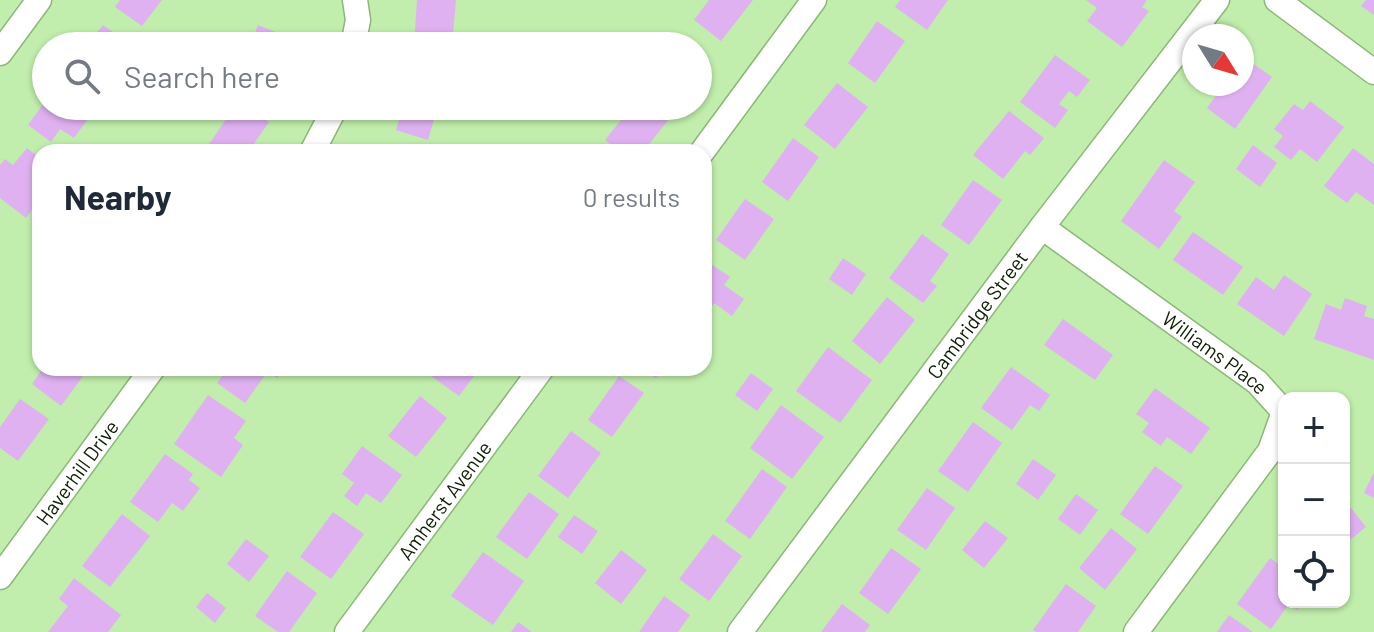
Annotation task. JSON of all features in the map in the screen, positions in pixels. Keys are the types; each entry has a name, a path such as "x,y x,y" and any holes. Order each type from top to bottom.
{"street":[{"path":"0,53 39,0"},
{"path":"355,0 358,20 356,32"},
{"path":"708,144 814,0"},
{"name":"Cambridge Street","path":"740,632 1042,227 1217,0"},
{"path":"1277,0 1374,72"},
{"path":"316,144 329,120"},
{"name":"Williams Place","path":"1042,227 1257,382 1284,412 1270,451 1136,632"},
{"name":"Haverhill Drive","path":"0,577 147,376"},
{"name":"Amherst Avenue","path":"347,632 536,376"}],"building":[{"path":"120,0 162,0 142,26 115,7"},
{"path":"417,0 456,0 453,32 415,32"},
{"path":"709,0 753,0 721,41 694,20"},
{"path":"900,0 948,0 927,30 895,7"},
{"path":"1086,0 1147,0 1142,7 1149,11 1122,47 1087,21 1097,8"},
{"path":"1366,0 1374,0 1374,15 1361,6"},
{"path":"877,21 905,41 875,83 848,63"},
{"path":"103,25 113,32 98,32"},
{"path":"258,25 276,32 255,32"},
{"path":"1055,55 1090,80 1077,97 1069,91 1059,104 1068,110 1055,128 1020,102"},
{"path":"1254,64 1272,77 1235,129 1207,108 1216,96 1254,96"},
{"path":"837,83 868,107 835,149 804,125"},
{"path":"1310,101 1344,127 1317,162 1300,149 1291,160 1274,147 1283,136 1274,129 1294,104 1303,110"},
{"path":"1009,111 1044,138 1030,155 1025,151 1003,179 973,155"},
{"path":"32,119 87,120 74,138 60,129 51,142 28,125"},
{"path":"225,120 269,122 254,144 209,144"},
{"path":"399,120 434,120 428,140 396,130"},
{"path":"621,120 668,120 649,144 610,144 605,140"},
{"path":"793,138 819,157 788,201 762,182"},
{"path":"1253,145 1277,163 1260,187 1236,169"},
{"path":"27,148 32,152 32,210 26,218 0,198 0,165 5,159 13,165"},
{"path":"1353,148 1374,164 1374,205 1356,192 1347,203 1324,186"},
{"path":"1164,160 1195,182 1174,211 1182,217 1159,249 1121,221"},
{"path":"973,180 1002,200 969,245 941,225"},
{"path":"745,199 774,219 745,260 716,240"},
{"path":"1193,232 1243,267 1223,295 1173,260"},
{"path":"922,234 949,254 930,281 937,286 923,303 889,278"},
{"path":"843,258 866,274 852,295 829,279"},
{"path":"712,265 730,277 724,285 744,299 732,316 714,303 712,306"},
{"path":"1284,275 1312,294 1284,336 1237,304 1256,277 1274,290"},
{"path":"887,297 915,320 880,364 852,341"},
{"path":"1345,298 1367,306 1364,316 1374,319 1374,360 1314,339 1326,304 1341,310"},
{"path":"1063,319 1113,355 1095,380 1044,345"},
{"path":"828,347 872,380 840,423 796,391"},
{"path":"1011,367 1050,395 1039,411 1030,405 1012,430 981,408"},
{"path":"751,373 773,389 757,411 735,395"},
{"path":"38,376 83,376 61,406 32,384"},
{"path":"222,376 264,376 245,403 217,383"},
{"path":"431,376 474,376 459,396"},
{"path":"619,376 644,393 612,437 588,420"},
{"path":"1155,388 1210,428 1191,454 1167,437 1161,446 1142,432 1149,423 1136,414"},
{"path":"208,395 246,421 234,438 243,445 221,477 174,444"},
{"path":"420,396 447,418 416,457 388,436"},
{"path":"20,399 49,419 18,461 0,448 0,427"},
{"path":"781,405 824,437 792,479 750,448"},
{"path":"973,422 1002,443 968,492 938,471"},
{"path":"571,431 601,453 568,498 538,476"},
{"path":"362,446 402,475 381,503 366,493 357,506 344,496 354,483 342,474"},
{"path":"165,454 193,474 189,480 200,488 183,511 172,503 158,522 130,502"},
{"path":"1033,459 1056,475 1038,500 1016,484"},
{"path":"1155,466 1183,486 1148,534 1120,514"},
{"path":"762,469 787,487 750,539 725,521"},
{"path":"1374,472 1374,498 1364,493"},
{"path":"927,488 955,508 926,550 897,530"},
{"path":"529,492 559,514 527,559 496,537"},
{"path":"1076,494 1098,510 1080,535 1058,519"},
{"path":"1350,507 1366,527 1350,540"},
{"path":"333,512 364,534 331,579 300,557"},
{"path":"122,514 150,536 110,587 82,566"},
{"path":"574,515 598,531 582,554 558,537"},
{"path":"985,521 1008,538 984,568 962,550"},
{"path":"1111,528 1137,549 1105,590 1079,568"},
{"path":"713,534 742,556 709,601 679,579"},
{"path":"246,539 269,556 249,582 227,564"},
{"path":"891,548 921,569 888,614 859,593"},
{"path":"621,550 647,570 621,604 595,583"},
{"path":"483,552 524,581 493,625 451,596"},
{"path":"1270,558 1278,564 1278,608 1286,608 1271,629 1237,604"},
{"path":"287,571 317,593 289,632 278,632 255,616"},
{"path":"74,578 121,615 108,632 48,632 68,606 59,599"},
{"path":"1066,584 1096,606 1078,632 1033,630"},
{"path":"207,593 226,608 215,623 196,607"},
{"path":"664,596 690,615 678,632 639,632"},
{"path":"842,604 870,625 865,632 821,632"},
{"path":"1229,615 1253,632 1217,632"},
{"path":"518,622 532,632 511,632"}]}
